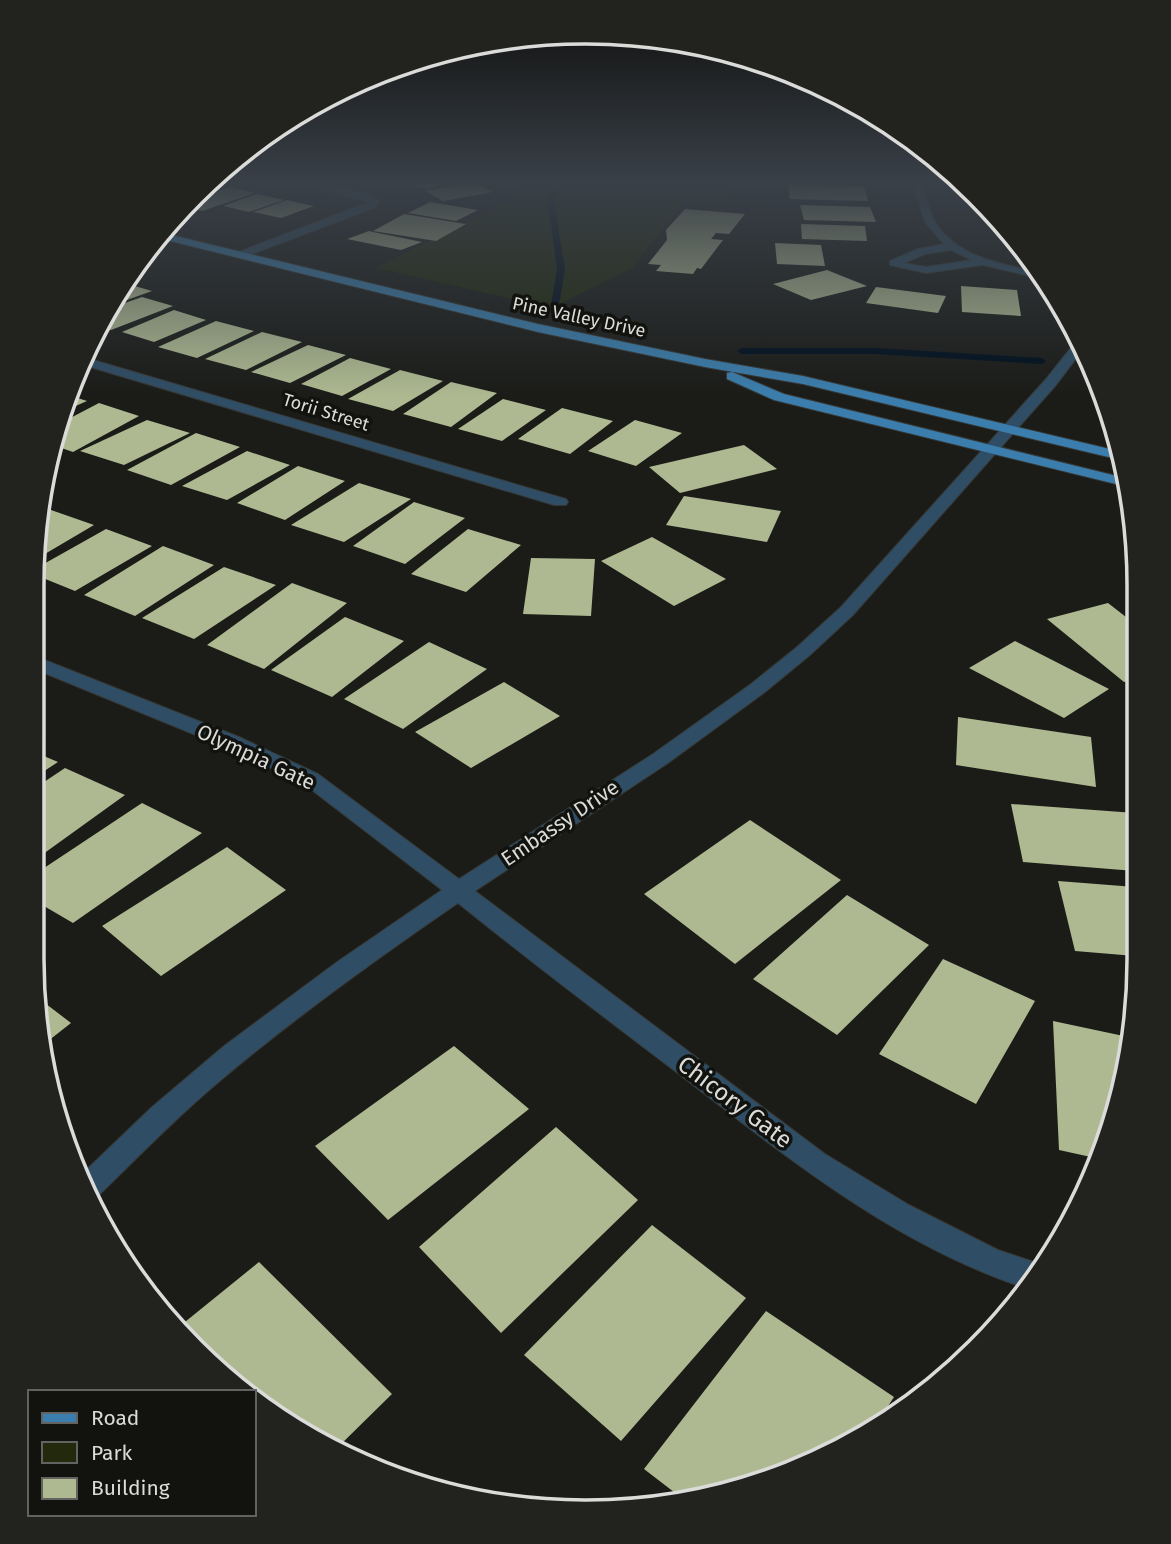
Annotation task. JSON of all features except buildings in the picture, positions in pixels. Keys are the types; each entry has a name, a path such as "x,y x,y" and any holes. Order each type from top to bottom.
{"main road":[{"name":"Pine Valley Drive","path":"232,253 538,328 705,363 803,380 1111,454"},
{"name":"Pine Valley Drive","path":"705,363 779,397 1117,481"}],"street":[{"path":"240,255 245,253"},
{"path":"917,253 894,263 908,270 934,271 984,262"},
{"path":"962,253 984,262 1027,272"},
{"name":"Embassy Drive","path":"93,1183 163,1115 250,1041 380,943 682,742 814,644 848,611 1074,352"},
{"name":"Torii Street","path":"92,363 560,502"},
{"name":"Olympia Gate","path":"44,666 232,742 311,779 458,890"},
{"name":"Chicory Gate","path":"458,890 815,1163 898,1215 991,1262 1026,1273"}],"green space":[{"path":"406,253 644,253 632,268 552,308 376,268"}],"waterway":[{"path":"555,305 561,269 559,253"},
{"path":"741,351 876,351 1042,361"}]}
